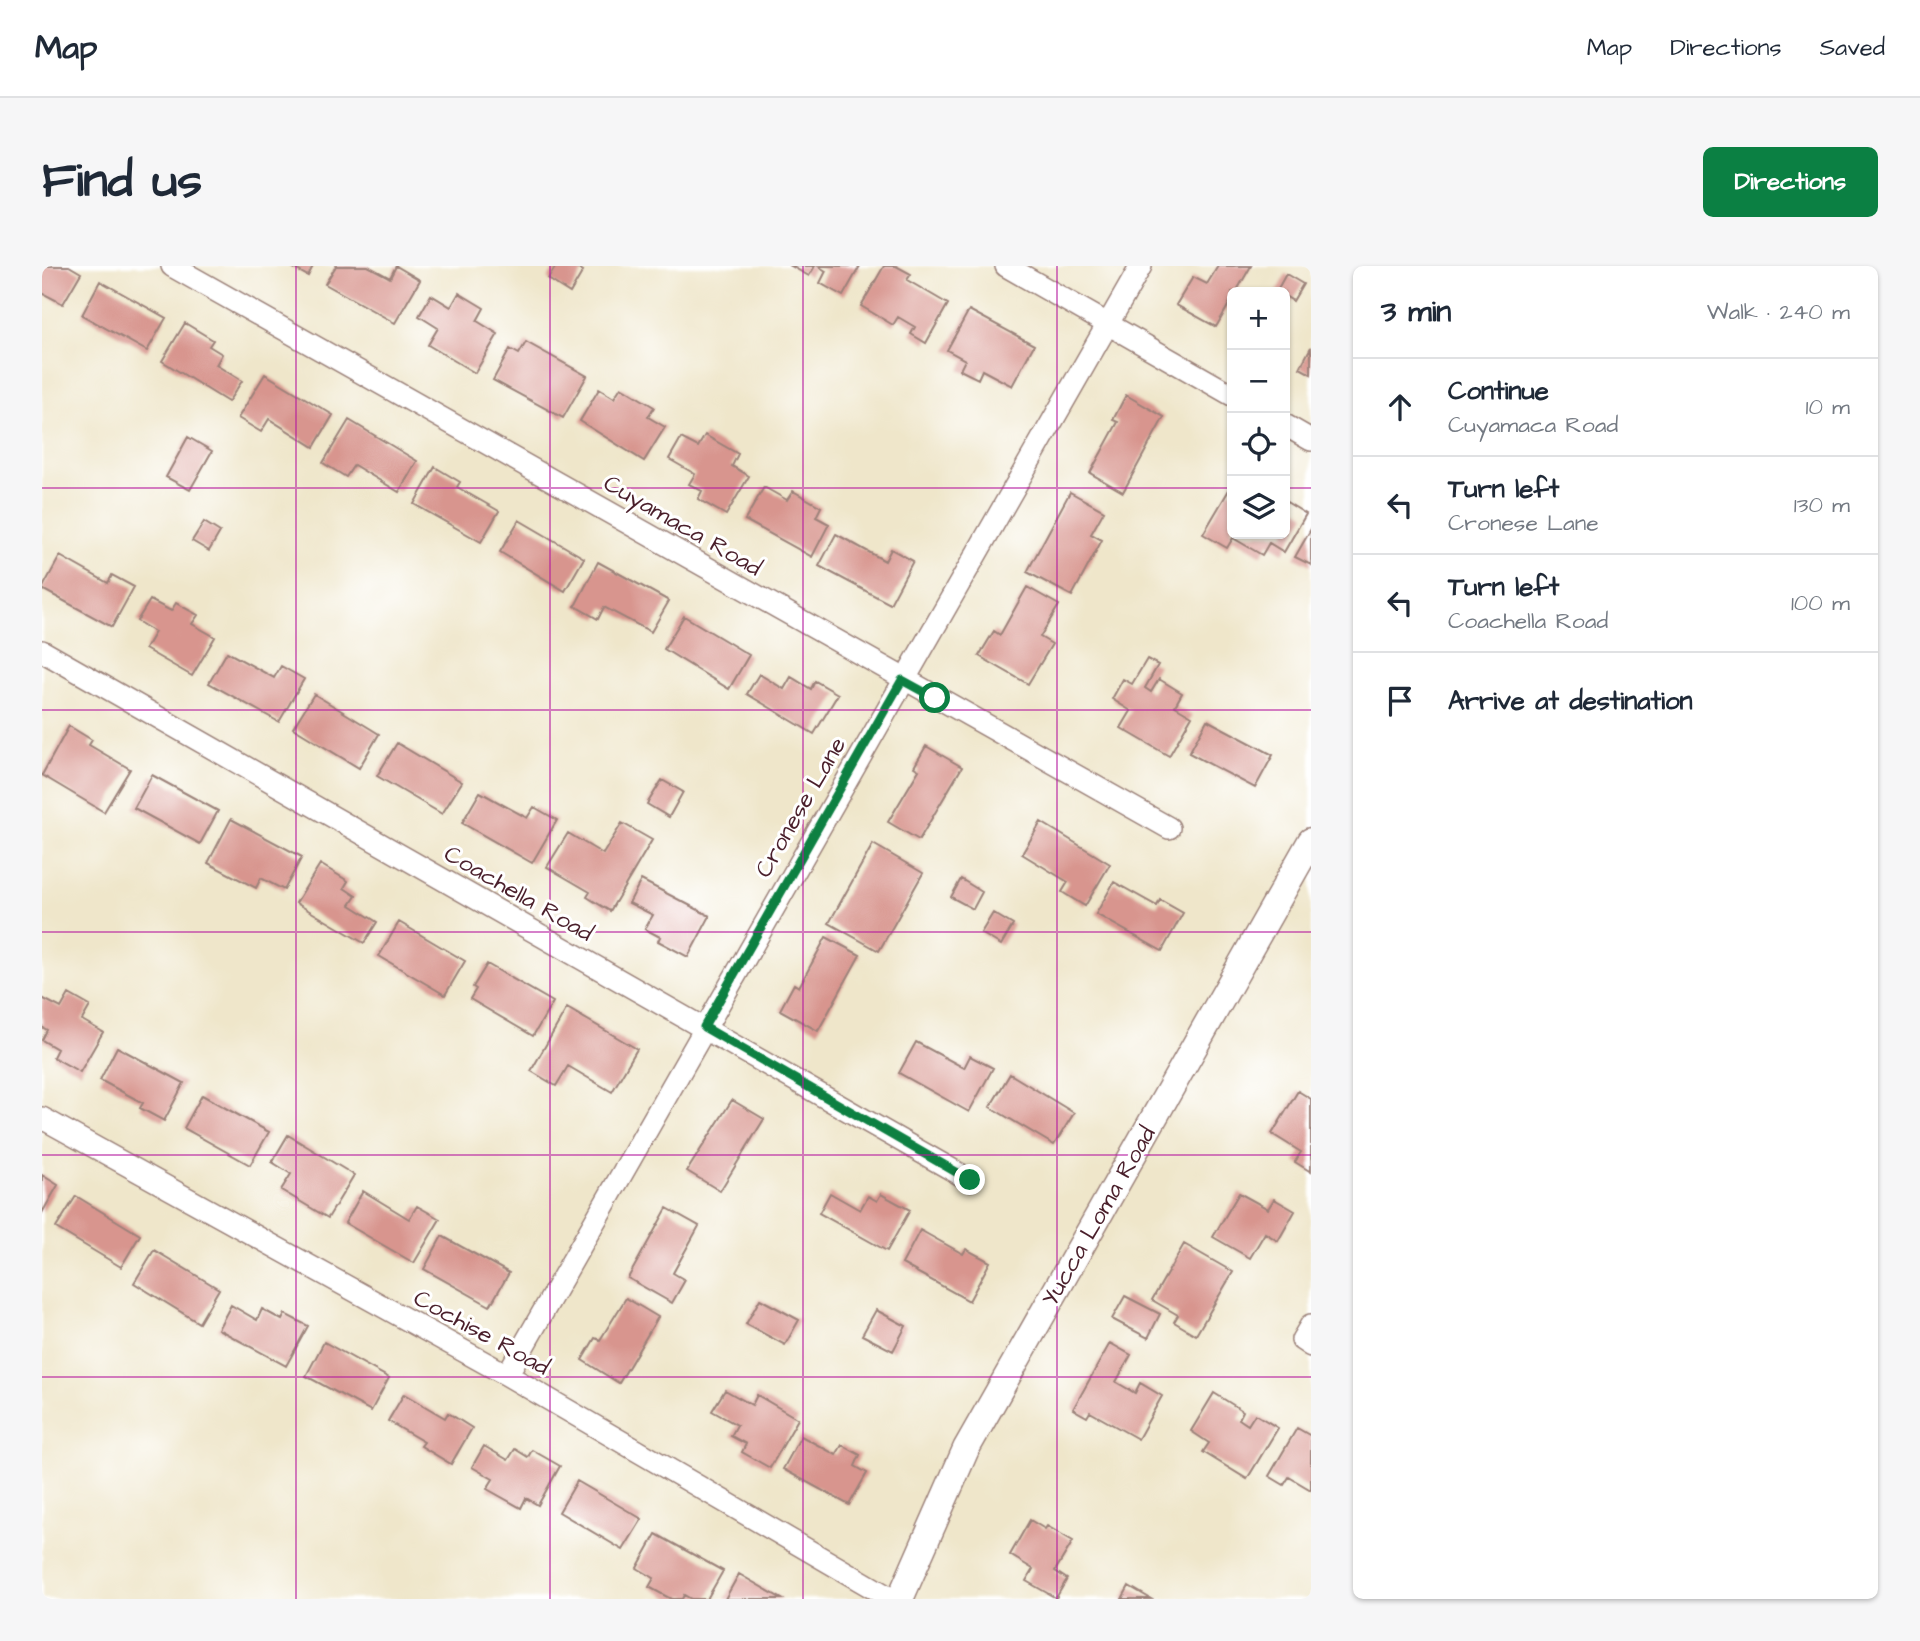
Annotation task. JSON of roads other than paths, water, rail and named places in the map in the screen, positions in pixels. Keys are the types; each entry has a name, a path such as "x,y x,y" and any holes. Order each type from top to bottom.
{"main road":[{"name":"Yucca Loma Road","path":"900,1599 966,1449 1311,841"}],"street":[{"name":"Cuyamaca Road","path":"172,266 902,680 1169,828"},
{"path":"1006,266 1227,392"},
{"name":"Cronese Lane","path":"508,1375 902,680 1141,266"},
{"path":"1290,428 1311,440"},
{"name":"Coachella Road","path":"42,651 970,1180"},
{"name":"Cochise Road","path":"42,1118 508,1375 892,1599"}]}
